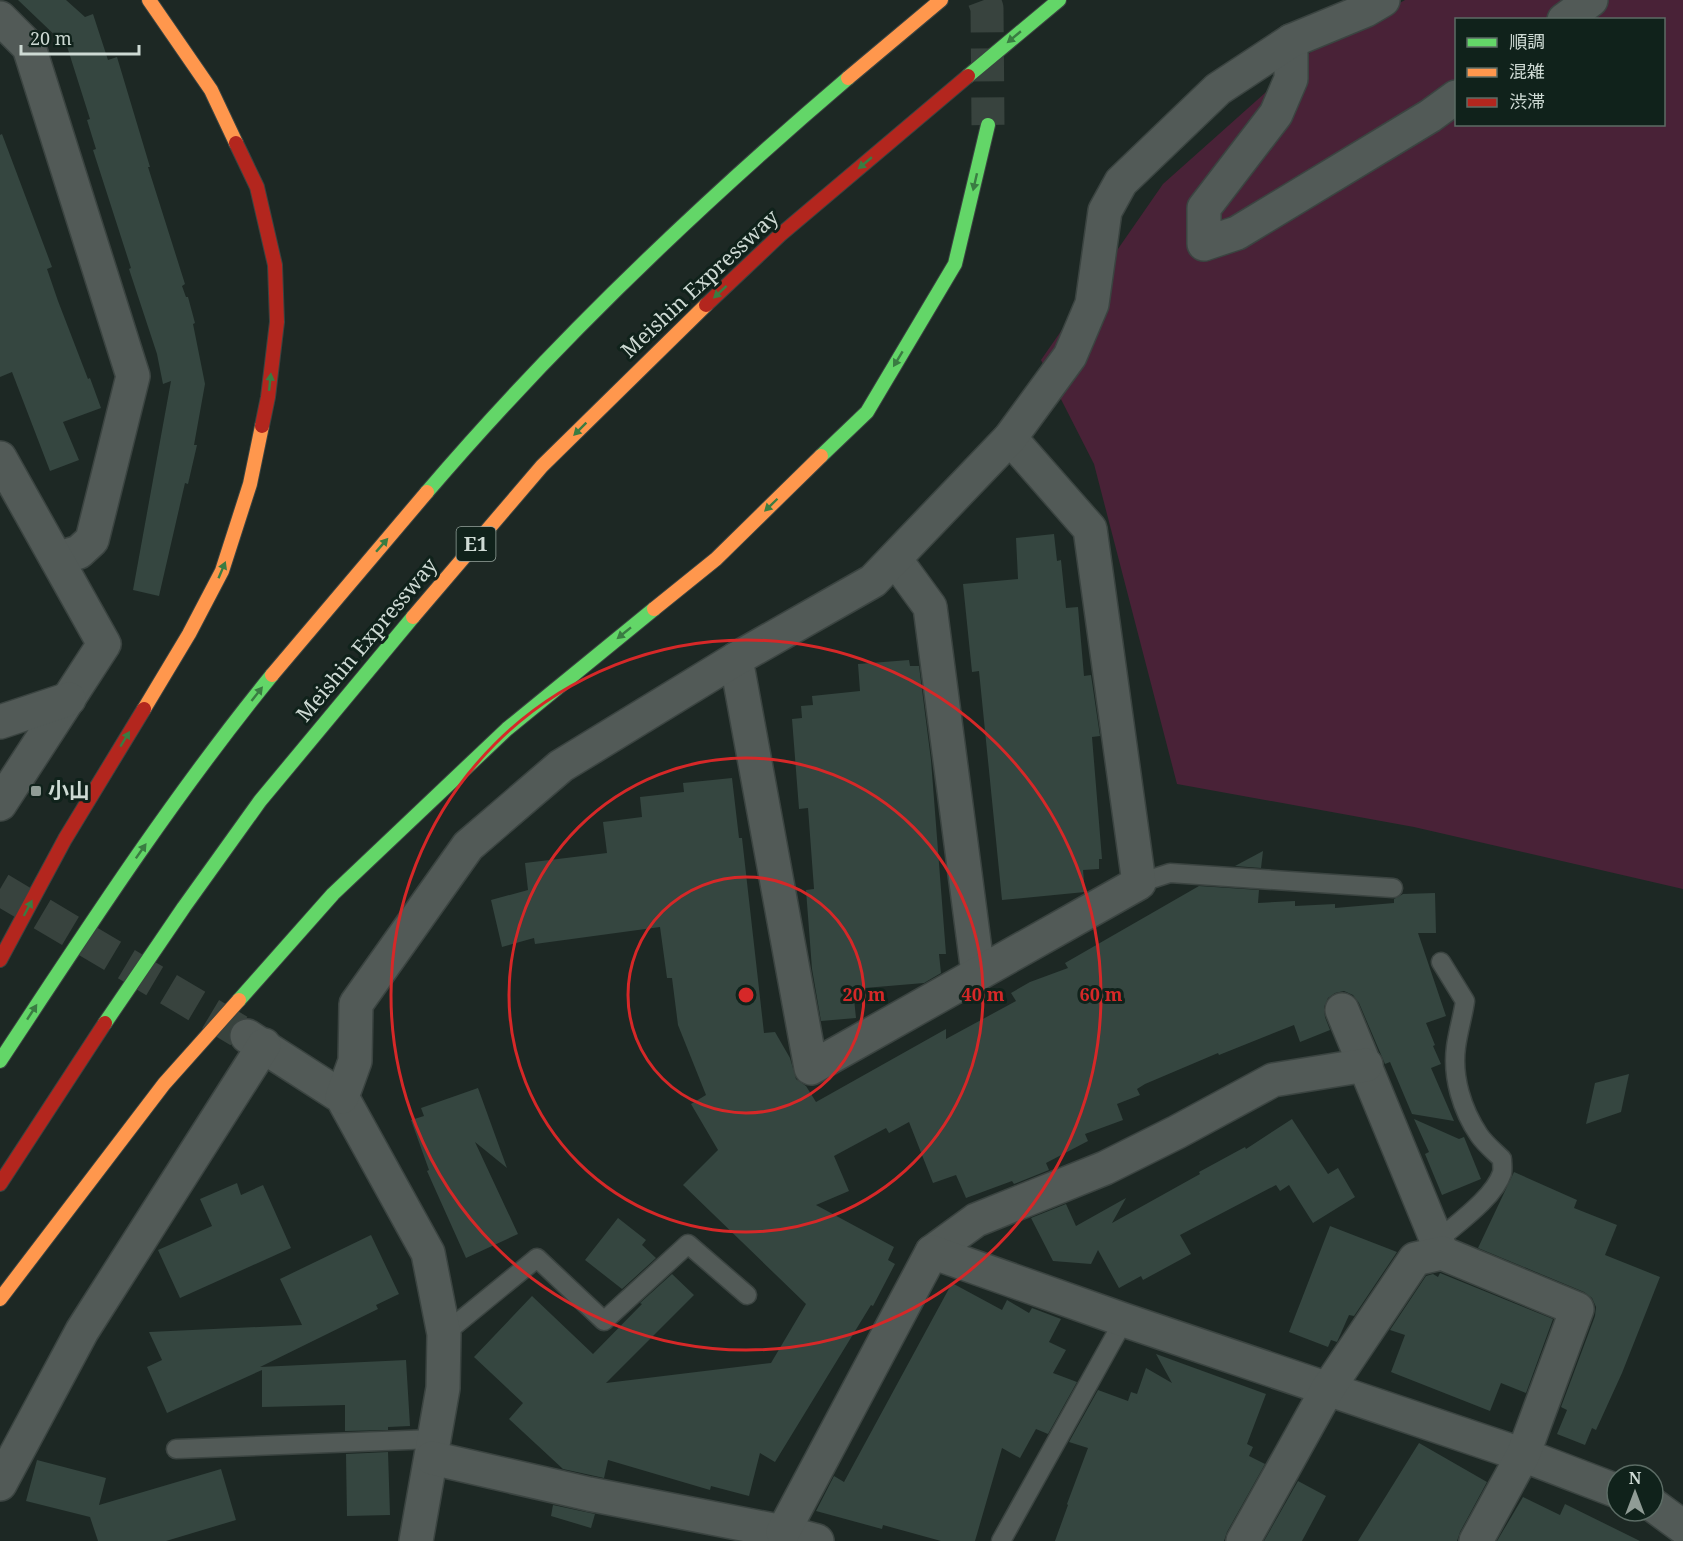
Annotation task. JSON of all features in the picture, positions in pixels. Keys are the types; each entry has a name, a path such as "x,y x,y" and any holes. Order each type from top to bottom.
{"highway":[{"path":"0,960 65,839 189,634 222,571 250,484 268,397 276,322 275,265 256,187 211,90 149,0"},
{"path":"0,1061 110,894 205,760 302,636 490,420 601,305 733,179 865,62 941,0"},
{"name":"Meishin Expressway","path":"0,1184 66,1081 184,907 260,801 348,693 542,466 651,357 780,235 1059,0"},
{"path":"0,1299 164,1084 333,894 507,729 716,559 867,412 955,264 988,125"}],"street":[{"path":"342,1097 355,1061 356,1004 468,846 561,766 736,659 873,581 1010,438 1070,356 1092,304 1105,211 1121,182 1218,89 1291,41 1366,10 1383,0"},
{"path":"1567,18 1592,0"},
{"path":"0,18 29,47 133,376 92,540 79,552 57,560"},
{"path":"1291,41 1291,79 1276,114 1204,208 1204,244 1238,233 1420,122 1455,98"},
{"path":"736,659 810,1068 1139,883 1090,529 1010,438"},
{"path":"0,458 104,644 0,804"},
{"path":"895,559 930,608 978,973"},
{"path":"0,722 69,699"},
{"path":"1342,1010 1439,1247 1577,1309 1523,1455 1476,1541"},
{"path":"0,1484 82,1331 255,1041 342,1097 428,1253 444,1334 443,1388 416,1541"},
{"path":"783,1532 932,1252 976,1220 1105,1168 1273,1080 1366,1065"},
{"path":"1243,1541 1327,1390 1415,1259 1439,1247"},
{"path":"932,1252 1327,1390 1523,1455 1605,1486"},
{"path":"433,1448 589,1494 783,1532 817,1541"},
{"path":"1665,1514 1683,1527"}],"lane":[{"path":"1139,883 1170,873 1393,888"},
{"path":"1439,1247 1494,1188 1502,1172 1502,1159 1480,1136 1463,1105 1456,1074 1455,1049 1464,1001 1441,962"},
{"path":"444,1334 537,1258 604,1321 688,1244 747,1295"},
{"path":"1001,1541 1124,1320"},
{"path":"176,1449 433,1448"}],"shaded area":[{"path":"1405,0 1683,0 1683,889 1414,827 1177,784 1094,464 1041,360 1163,184 1312,51"}],"building":[{"path":"18,0 66,0 85,17 93,14 108,60 117,57 150,167 148,167 185,284 182,286 188,297 195,323 193,324 205,384 194,445 197,445 188,484 185,483 159,596 133,590 171,381 163,384 157,354 93,150 96,149 87,120 90,119 65,40 61,41"},
{"path":"2,134 52,267 47,269 58,301 101,408 63,422 79,460 50,471 12,372 0,377 0,135"},
{"path":"1054,534 1057,561 1061,560 1066,608 1078,607 1084,676 1091,675 1100,736 1092,737 1102,859 1099,859 1099,869 1083,870 1085,892 1002,900 979,671 972,672 963,584 1018,579 1016,538"},
{"path":"909,660 910,666 919,666 931,760 946,954 939,954 941,973 924,983 853,989 856,1018 821,1021 812,969 806,890 814,889 808,808 799,809 792,719 802,718 801,706 813,705 812,696 860,691 858,664"},
{"path":"732,778 739,838 742,838 764,1033 775,1032 790,1058 796,1079 806,1086 816,1102 946,1029 946,1039 1016,1001 1011,993 1030,982 1068,968 1065,963 1199,886 1259,890 1258,903 1295,901 1295,906 1335,904 1335,908 1394,903 1394,899 1403,894 1435,893 1436,933 1418,933 1446,1016 1426,1023 1441,1064 1431,1068 1454,1121 1412,1114 1390,1062 1385,1064 1359,1003 1353,995 1344,991 1328,998 1324,1007 1330,1030 1300,1042 1294,1025 1219,1055 1218,1053 1145,1084 1137,1089 1140,1095 1117,1104 1123,1120 1085,1134 1088,1141 1046,1163 1049,1170 1014,1184 1012,1181 966,1198 956,1175 933,1183 909,1122 889,1133 886,1128 834,1156 849,1191 816,1205 894,1247 888,1260 895,1264 873,1306 871,1305 775,1462 760,1453 749,1496 711,1486 710,1490 608,1460 604,1478 563,1469 509,1419 523,1403 474,1357 532,1296 593,1354 642,1304 640,1303 672,1274 694,1295 606,1383 771,1363 806,1304 683,1185 718,1150 691,1104 706,1095 678,1025 672,978 667,978 660,927 535,944 534,938 502,947 491,900 528,890 525,863 607,853 603,822 642,817 640,797 684,792 683,783"},
{"path":"1263,851 1261,868 1235,866"},
{"path":"1629,1074 1621,1112 1586,1124 1595,1083"},
{"path":"478,1088 507,1168 475,1142 518,1234 466,1258 427,1171 429,1170 411,1120 424,1116 421,1108"},
{"path":"1292,1119 1328,1174 1338,1168 1355,1197 1313,1223 1289,1185 1280,1191 1276,1185 1180,1235 1191,1254 1143,1280 1141,1276 1119,1288 1098,1250 1091,1264 1053,1261 1031,1218 1066,1204 1076,1226 1126,1198 1112,1223 1200,1174 1199,1172 1245,1147 1246,1149"},
{"path":"1414,1119 1459,1139 1464,1137 1481,1179 1442,1195 1425,1154 1429,1152"},
{"path":"1514,1172 1577,1200 1574,1208 1617,1225 1605,1255 1660,1277 1622,1373 1596,1430 1592,1428 1585,1445 1557,1434 1567,1410 1561,1407 1595,1316 1596,1307 1592,1298 1584,1292 1478,1248"},
{"path":"237,1183 241,1195 263,1185 291,1248 180,1298 158,1250 212,1226 200,1199"},
{"path":"618,1218 646,1240 642,1245 656,1258 622,1289 585,1260"},
{"path":"1330,1226 1397,1252 1354,1316 1349,1315 1337,1342 1331,1340 1328,1347 1289,1332"},
{"path":"371,1235 399,1294 376,1305 378,1309 260,1367 406,1360 410,1426 388,1427 388,1430 345,1431 345,1405 262,1407 262,1370 167,1413 147,1367 162,1360 149,1332 302,1325 280,1279"},
{"path":"1440,1273 1553,1319 1526,1393 1501,1383 1490,1411 1391,1372 1405,1335 1390,1330 1426,1276 1433,1274 1438,1277"},
{"path":"952,1283 1002,1310 1007,1300 1029,1313 1032,1308 1061,1319 1049,1342 1066,1350 1053,1373 1077,1382 1048,1434 1036,1429 1020,1458 1002,1448 975,1541 941,1541 883,1525 882,1529 816,1511 834,1476 844,1482"},
{"path":"1156,1354 1266,1394 1247,1444 1253,1447 1249,1456 1265,1464 1224,1541 1055,1541 1088,1448 1069,1442 1098,1390 1128,1401 1131,1392 1137,1394 1146,1368 1172,1383"},
{"path":"1419,1443 1487,1482 1457,1541 1358,1541"},
{"path":"388,1452 390,1515 347,1516 346,1454"},
{"path":"37,1460 106,1478 99,1505 221,1469 236,1520 166,1541 98,1541 90,1517 26,1501"},
{"path":"1298,1481 1326,1496 1302,1541 1264,1541"},
{"path":"1523,1497 1560,1515 1565,1504 1640,1541 1497,1541"},
{"path":"553,1505 595,1514 591,1528 551,1516"}],"tunnel":[{"path":"984,0 987,8 988,125"},
{"path":"0,889 244,1034"}],"traffic: fast":[{"path":"968,76 1059,0"},
{"path":"427,492 526,382 629,277 792,126 848,78"},
{"path":"821,456 867,412 955,264 988,125"},
{"path":"239,1000 333,894 507,729 654,609"},
{"path":"105,1023 260,801 413,617"},
{"path":"0,1061 165,816 272,675"}],"traffic: slow":[{"path":"149,0 211,90 236,143"},
{"path":"848,78 941,0"},
{"path":"413,617 542,466 706,305"},
{"path":"144,709 189,634 222,571 250,484 262,426"},
{"path":"654,609 716,559 821,456"},
{"path":"272,675 427,492"},
{"path":"0,1299 164,1084 239,1000"}],"traffic: jam":[{"path":"706,305 780,235 968,76"},
{"path":"236,143 257,187 275,265 277,322 262,426"},
{"path":"0,960 65,839 144,709"},
{"path":"0,1184 105,1023"}],"place":[{"name":"小山","path":"36,791"}]}
